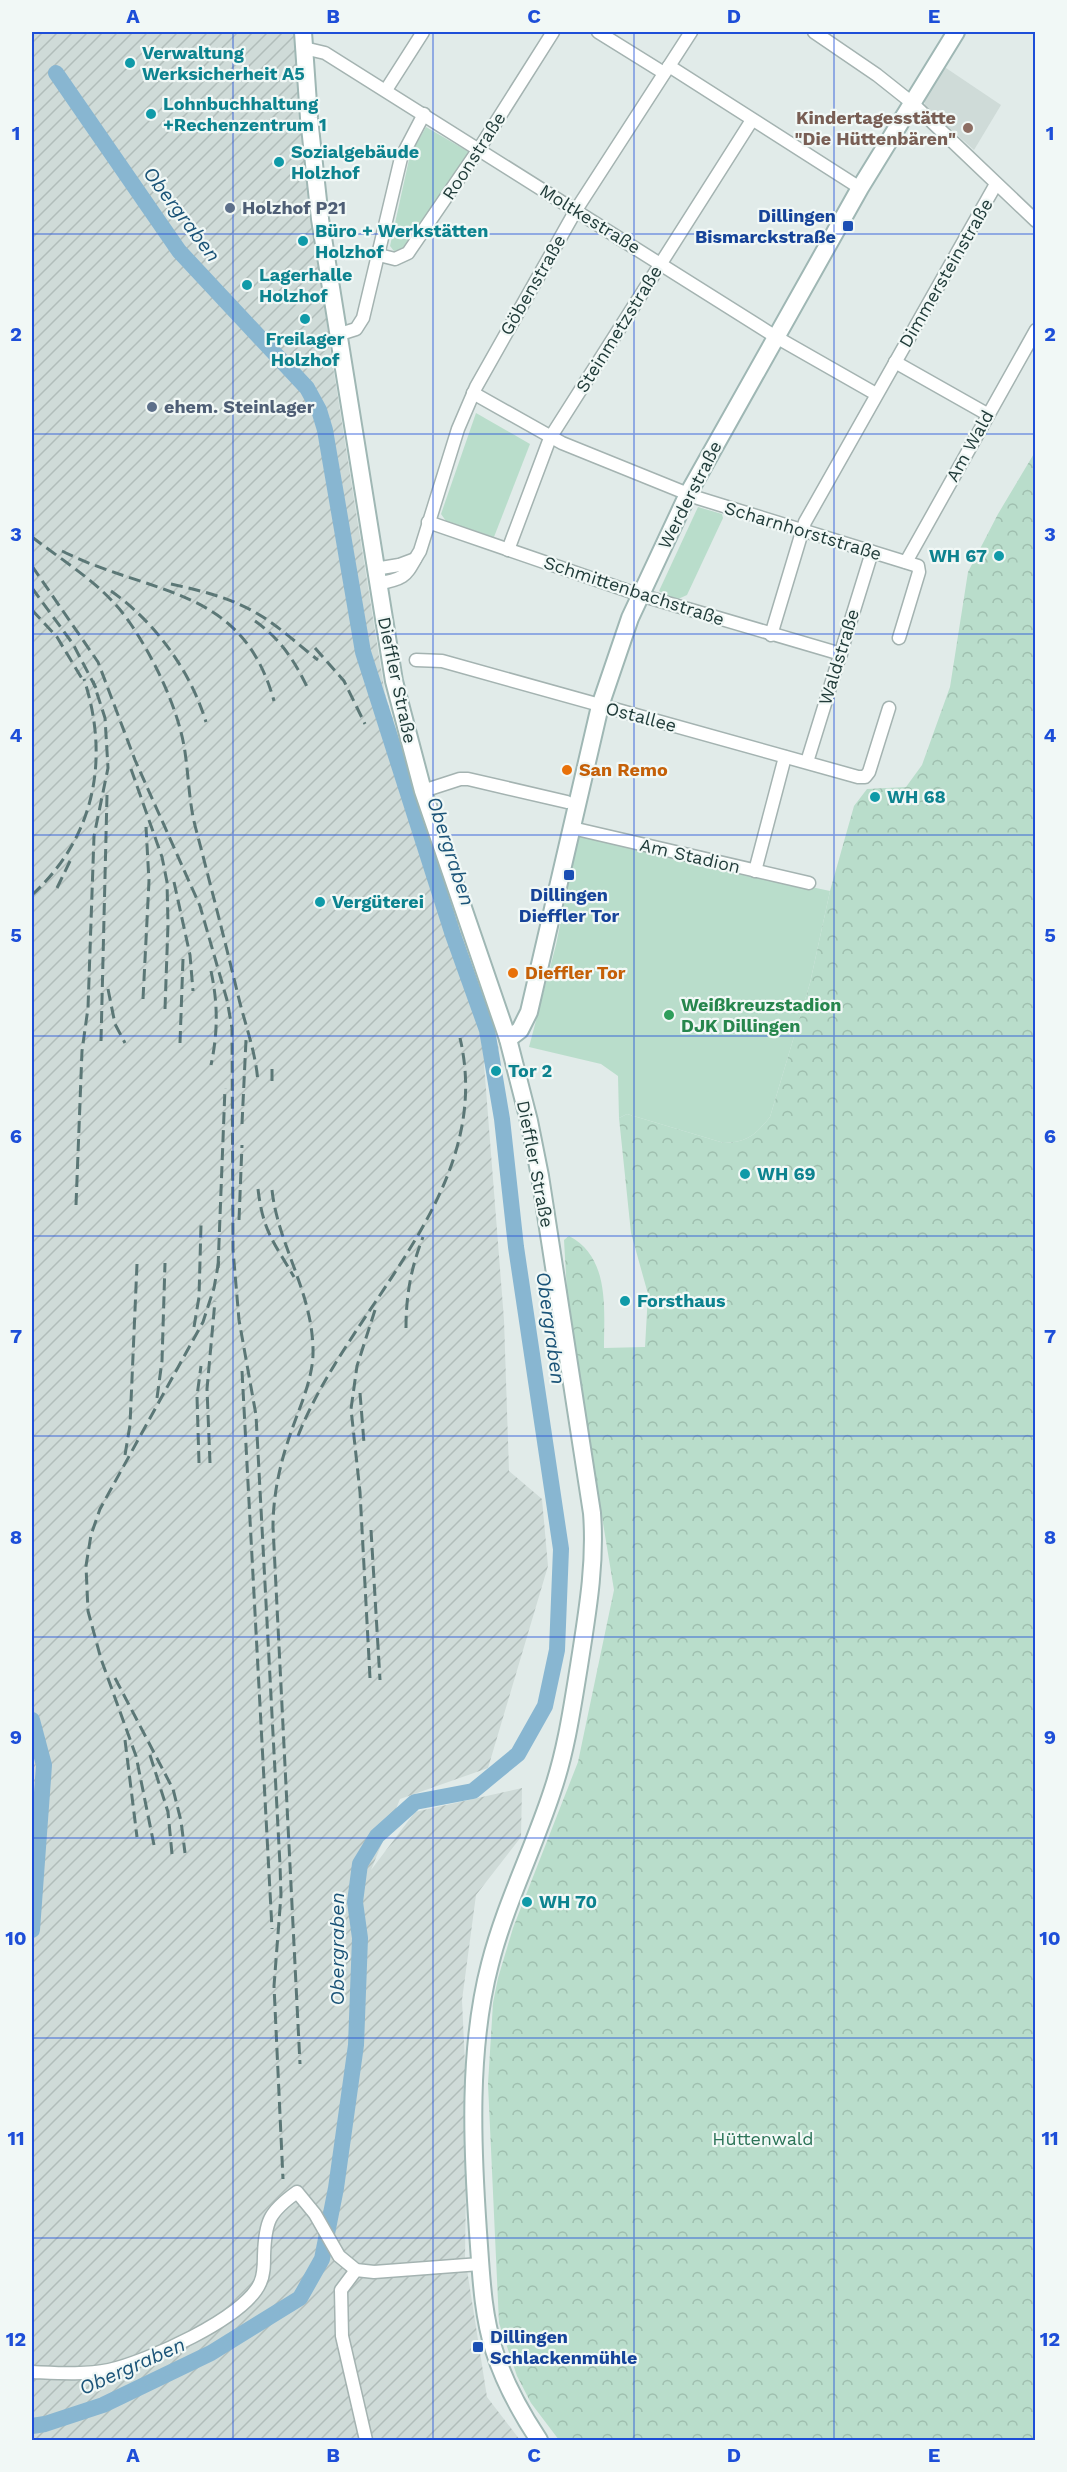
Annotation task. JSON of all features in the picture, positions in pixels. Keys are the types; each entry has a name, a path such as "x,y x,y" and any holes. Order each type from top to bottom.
{"main road":[{"name":"Werderstraße","path":"505,1032 530,1003 600,706 618,649 640,595 688,494 776,337 860,188 956,32"},
{"name":"Dieffler Straße","path":"303,40 314,170 337,335 394,681 423,790 505,1032 529,1121 592,1513 593,1578 565,1754 498,1935 482,1999 475,2072 476,2192 485,2312 494,2350 514,2399 539,2440"}],"street":[{"path":"386,90 423,32"},
{"name":"Roonstraße","path":"379,255 395,259 408,253 479,149 553,32"},
{"path":"598,32 752,120 860,188"},
{"name":"Göbenstraße","path":"376,576 396,579 408,573 420,551 458,429 473,393 576,210 691,32"},
{"path":"814,32 877,75 911,102 1035,222"},
{"name":"Moltkestraße","path":"303,40 776,337 876,394"},
{"path":"337,335 349,333 360,324 379,255 401,158 424,114"},
{"name":"Steinmetzstraße","path":"508,550 550,438 752,120"},
{"name":"Dimmersteinstraße","path":"771,635 801,530 996,184"},
{"name":"Am Wald","path":"906,562 1035,330"},
{"name":"Dimmersteinstraße","path":"895,362 987,414"},
{"name":"Scharnhorststraße","path":"473,393 550,438 688,494 906,562"},
{"name":"Schmittenbachstraße","path":"428,522 640,595 841,654"},
{"name":"Waldstraße","path":"807,762 872,552"},
{"path":"899,638 919,568 906,562"},
{"name":"Ostallee","path":"416,660 442,661 785,757 865,777 869,772 889,708"},
{"path":"755,871 785,757"},
{"path":"423,790 460,779 468,779 567,802"},
{"name":"Am Stadion","path":"572,828 808,883"},
{"path":"35,2372 74,2373 122,2367 141,2361 234,2313 247,2302 261,2281 267,2221 273,2211 297,2192 315,2214 339,2256 357,2270 374,2272 480,2264"},
{"path":"357,2270 341,2290 342,2336 366,2440"}],"shaded area":[{"path":"32,32 294,32 305,169 331,354 385,694 499,1049 484,1064 504,1320 509,1471 542,1499 548,1566 488,1768 400,1799 371,1870 415,1812 522,1788 521,1837 476,1895 462,2000 467,2108 465,2257 487,2397 520,2440 32,2440"},
{"name":"Kindertagesstätte \"Die Hüttenbären\"","path":"943,66 1001,105 974,150 925,106 924,96"}],"green space":[{"path":"426,127 469,152 405,249 394,251 390,246 410,155"},
{"path":"476,413 530,444 494,537 446,521 441,514"},
{"name":"Hüttenwald","path":"1035,452 1035,2440 559,2440 531,2403 517,2376 499,2323 488,2084 493,2003 498,1978 513,1928 578,1762 614,1590 568,1310 564,1240 569,1236 582,1245 592,1257 598,1270 604,1301 604,1348 645,1347 648,1294 631,1233 619,1118 627,1114 724,1143 745,1139 760,1129 770,1117 810,983 830,891 854,806 867,789 906,787 922,765 950,687 968,572 998,514"},
{"path":"698,507 722,514 723,518 687,595 676,600 659,591"},
{"name":"Weißkreuzstadion DJK Dillingen","path":"578,836 830,891 810,983 770,1117 760,1129 745,1139 724,1143 627,1114 619,1118 618,1076 601,1064 529,1047 556,945"}],"waterway":[{"name":"Obergraben","path":"32,2426 103,2405 211,2353 300,2298 322,2259 336,2188 356,2045 360,1938 355,1902 360,1864 377,1836 415,1802 473,1791 518,1754 545,1706 557,1650 561,1549 516,1247 502,1119 487,1030 453,935 363,652 325,430 319,410 307,388 179,251 56,73"},
{"path":"32,1720 44,1765 32,1930"}],"railway":[{"path":"32,537 85,576 120,610 139,637 164,685 182,736 194,823 253,1049 258,1083"},
{"path":"62,551 95,566 189,599 216,614 240,635 259,663 274,701"},
{"path":"32,566 98,662 135,760 200,906 227,1000 232,1028 233,1250 239,1320 256,1415 280,1865 281,1895 274,1986 283,2179"},
{"path":"171,584 218,596 241,605 278,627 318,660"},
{"path":"32,588 73,644 96,688"},
{"path":"111,591 142,617 169,649 191,684 206,722"},
{"path":"32,610 57,637 84,682"},
{"path":"255,621 287,652 309,691"},
{"path":"315,648 344,681 365,724"},
{"path":"32,895 53,872 70,848 83,822 91,795 96,767 96,738 92,709 84,679"},
{"path":"76,1205 82,1051 88,1008 94,836 108,768 105,718 93,681"},
{"path":"131,769 162,857 167,882 165,1009"},
{"path":"101,1041 107,795"},
{"path":"143,999 149,881 146,827"},
{"path":"57,888 71,859"},
{"path":"174,882 190,955 193,991"},
{"path":"180,1043 183,959"},
{"path":"211,971 216,1018 211,1065"},
{"path":"108,989 115,1024 125,1043"},
{"path":"298,1436 321,1387 412,1245 438,1197 457,1147 466,1094 460,1038"},
{"path":"242,1124 246,1040"},
{"path":"272,1069 272,1083"},
{"path":"218,1268 225,1088"},
{"path":"239,1220 242,1145"},
{"path":"258,1189 266,1227 294,1277"},
{"path":"272,1190 275,1210 307,1307 313,1349 308,1384 279,1472 273,1527 300,2064"},
{"path":"194,1327 199,1297 201,1225"},
{"path":"406,1328 410,1282 423,1237"},
{"path":"154,1845 136,1756 101,1659 88,1611 86,1566 91,1535 100,1509 203,1322 214,1288 219,1260"},
{"path":"157,1398 162,1361 165,1263"},
{"path":"125,1455 130,1425 137,1264"},
{"path":"210,1463 207,1389 215,1301"},
{"path":"370,1678 360,1492 351,1409 357,1366 375,1310"},
{"path":"199,1463 197,1396 201,1366"},
{"path":"242,1371 272,1929"},
{"path":"360,1393 364,1443"},
{"path":"371,1530 380,1680"},
{"path":"115,1678 173,1789 181,1821 185,1853"},
{"path":"125,1740 137,1837"},
{"path":"150,1755 168,1812 172,1854"}],"place":[{"name":"Verwaltung Werksicherheit A5","path":"130,63"},
{"name":"Lohnbuchhaltung +Rechenzentrum 1","path":"151,114"},
{"name":"Kindertagesstätte \"Die Hüttenbären\"","path":"968,128"},
{"name":"Sozialgebäude Holzhof","path":"279,162"},
{"name":"Holzhof P21","path":"230,208"},
{"name":"Dillingen Bismarckstraße","path":"848,226"},
{"name":"Büro + Werkstätten Holzhof","path":"303,241"},
{"name":"Lagerhalle Holzhof","path":"247,285"},
{"name":"Freilager Holzhof","path":"305,319"},
{"name":"ehem. Steinlager","path":"152,407"},
{"name":"WH 67","path":"999,556"},
{"name":"San Remo","path":"567,770"},
{"name":"WH 68","path":"875,797"},
{"name":"Dillingen Dieffler Tor","path":"569,875"},
{"name":"Vergüterei","path":"320,902"},
{"name":"Dieffler Tor","path":"513,973"},
{"name":"Weißkreuzstadion DJK Dillingen","path":"669,1015"},
{"name":"Tor 2","path":"496,1071"},
{"name":"WH 69","path":"745,1174"},
{"name":"Forsthaus","path":"625,1301"},
{"name":"WH 70","path":"527,1902"},
{"name":"Dillingen Schlackenmühle","path":"478,2347"}]}
